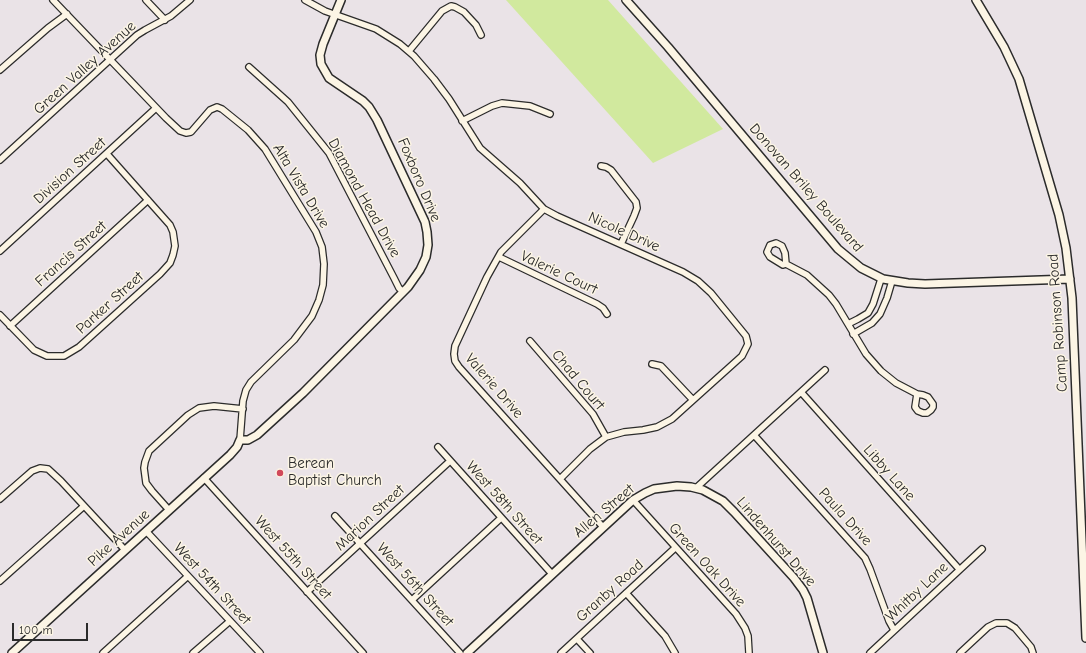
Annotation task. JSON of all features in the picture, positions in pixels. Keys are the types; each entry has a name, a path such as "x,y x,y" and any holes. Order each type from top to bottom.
{"street":[{"path":"53,0 156,108"},
{"path":"146,0 164,20"},
{"name":"Green Valley Avenue","path":"0,160 137,35 178,11 190,0"},
{"name":"Nicole Drive","path":"305,0 318,8 335,15 376,29 394,40 409,52 434,79 449,99 480,148 520,183 544,209 683,272 698,281 711,293 746,336 748,344 742,356 672,419 657,427 624,432 606,437 560,479"},
{"name":"Foxboro Drive","path":"240,440 244,441 252,438 319,378 403,292 418,274 426,257 428,239 425,222 372,111 363,101 329,78 321,64 321,51 341,0"},
{"name":"Donovan Briley Boulevard","path":"626,0 680,61 838,249 854,264 881,279 925,284 1070,279"},
{"name":"Camp Robinson Road","path":"976,0 1004,47 1019,79 1059,215 1066,248 1072,298 1084,535 1086,638"},
{"path":"409,52 442,11 451,6 464,12 476,25 481,35"},
{"path":"0,70 48,28 67,14"},
{"name":"Diamond Head Drive","path":"249,67 288,102 329,153 399,288 403,292"},
{"path":"462,121 492,106 502,103 530,106 550,114"},
{"name":"Alta Vista Drive","path":"156,108 180,131 189,133 210,110 215,108 222,109 253,134 265,149 316,232 323,254 323,285 315,310 294,340 250,384 244,397 240,440"},
{"name":"Division Street","path":"0,251 156,108"},
{"path":"107,154 148,200"},
{"path":"601,166 606,166 611,170 630,192 636,202 637,208 621,244"},
{"name":"Parker Street","path":"10,326 28,346 47,356 68,354 79,347 168,265 173,255 175,240 170,225 148,200"},
{"name":"Francis Street","path":"10,326 148,200"},
{"name":"Valerie Drive","path":"544,209 508,245 499,257 487,277 455,346 453,352 454,358 603,527"},
{"name":"Valerie Court","path":"499,257 597,304 603,308 607,314"},
{"path":"786,264 807,276 822,288 836,304 866,354 881,371 896,383 917,394"},
{"path":"848,324 868,312 874,301 881,279"},
{"path":"853,334 873,322 880,314 892,281"},
{"path":"874,301 884,306"},
{"path":"865,314 873,322"},
{"path":"0,315 10,326"},
{"name":"Chad Court","path":"530,341 590,410 606,437"},
{"path":"652,364 661,366 693,400"},
{"path":"696,488 825,370"},
{"name":"Libby Lane","path":"801,392 959,569"},
{"path":"169,510 146,483 144,468 149,450 188,415 199,408 214,406 243,409"},
{"name":"Paula Drive","path":"754,435 865,558 889,621 894,630"},
{"name":"Pike Avenue","path":"12,653 230,455 240,440"},
{"name":"West 58th Street","path":"438,447 552,574"},
{"name":"Marion Street","path":"307,592 450,461"},
{"path":"0,499 32,471 43,468 52,471 125,550"},
{"name":"West 55th Street","path":"204,478 363,653"},
{"name":"Allen Street","path":"467,653 633,500 645,493 660,488 677,486 696,488"},
{"name":"Lindenhurst Drive","path":"696,488 713,495 726,504 800,586 808,602 823,653"},
{"name":"Green Oak Drive","path":"633,500 742,622 748,636 750,653"},
{"path":"0,581 84,506"},
{"name":"West 56th Street","path":"335,516 460,653"},
{"path":"412,600 501,518"},
{"name":"West 54th Street","path":"146,531 260,653"},
{"name":"Granby Road","path":"561,653 675,548"},
{"name":"Whitby Lane","path":"870,653 982,549"},
{"path":"103,653 188,576"},
{"path":"626,593 665,636 675,653"},
{"path":"193,653 230,621"},
{"path":"960,653 988,628 996,623 1008,623 1030,647 1033,653"},
{"path":"576,639 590,653"}],"green space":[{"path":"506,0 608,0 723,129 653,163"}],"place":[{"name":"Berean Baptist Church","path":"280,473"}]}
